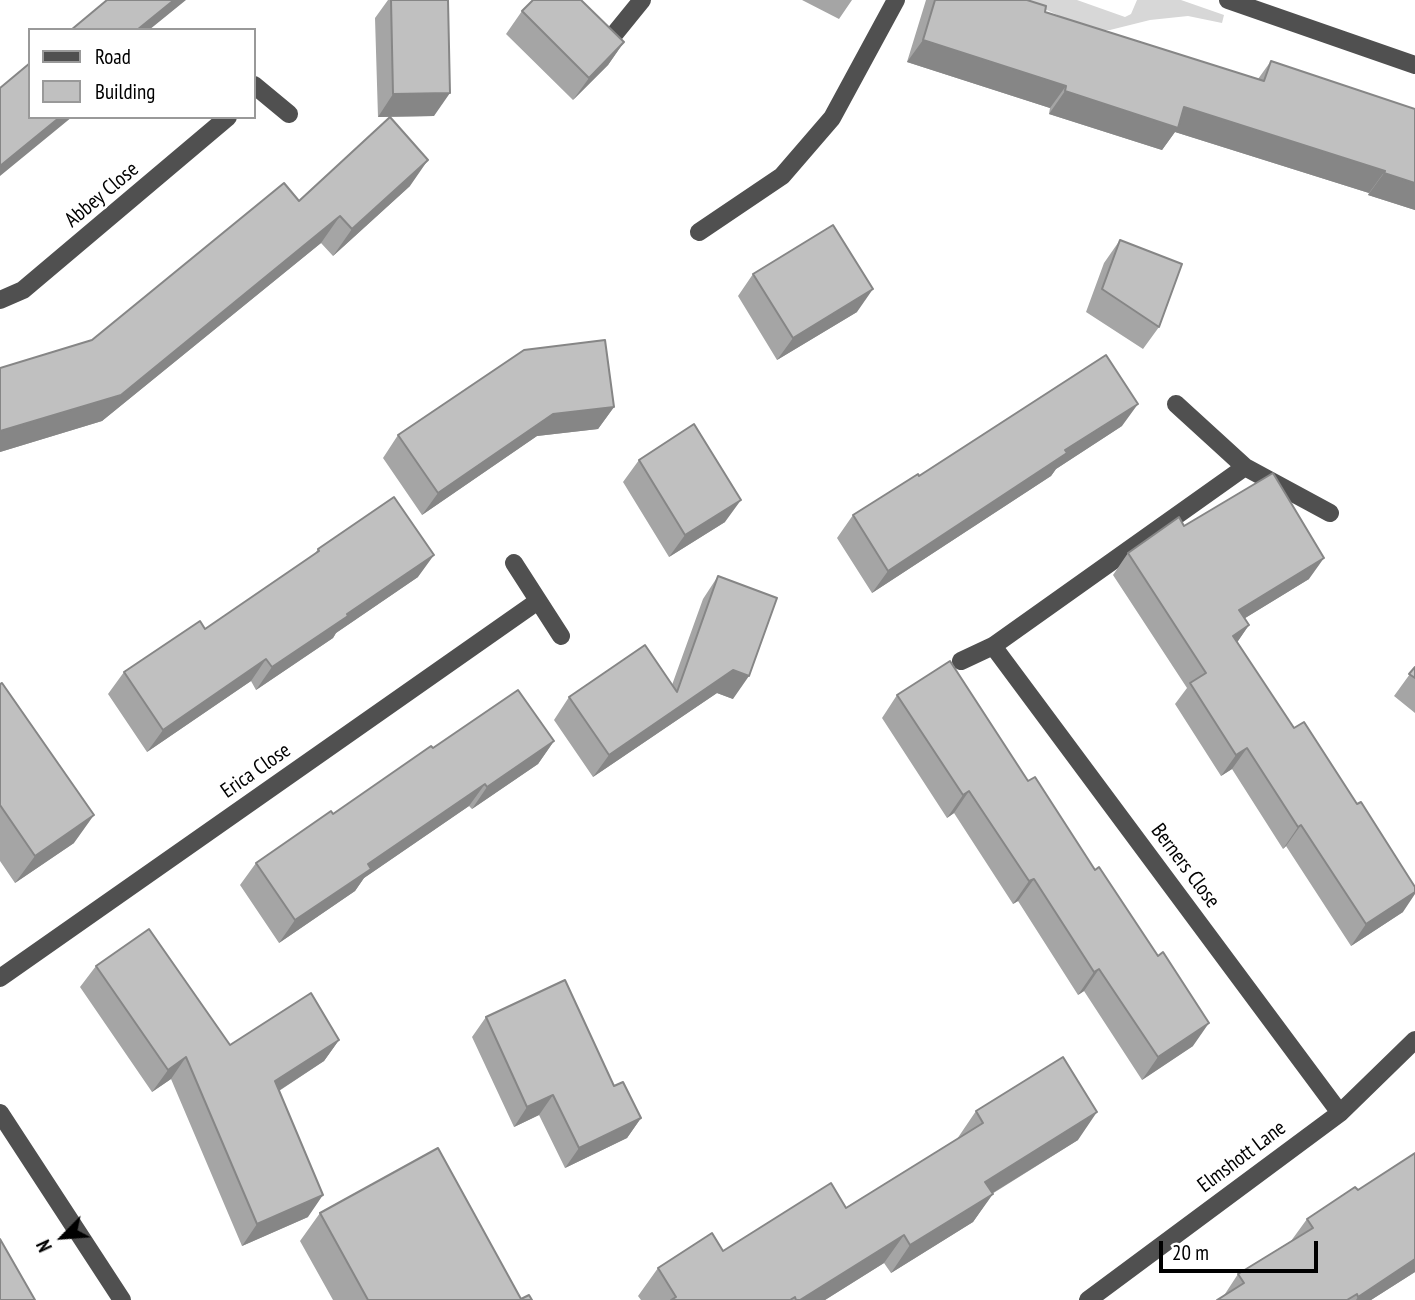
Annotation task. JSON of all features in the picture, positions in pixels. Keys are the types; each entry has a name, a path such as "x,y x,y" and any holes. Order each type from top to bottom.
{"street":[{"path":"612,37 642,0"},
{"path":"699,232 782,176 832,118 896,0"},
{"path":"1228,0 1415,65"},
{"path":"256,91 289,114"},
{"name":"Abbey Close","path":"0,300 23,290 226,119"},
{"path":"1176,404 1245,467 1331,513"},
{"path":"961,661 993,646 1245,467"},
{"path":"514,563 561,636"},
{"name":"Erica Close","path":"0,978 538,601"},
{"name":"Berners Close","path":"993,646 1340,1113"},
{"name":"Elmshott Lane","path":"1088,1300 1340,1113 1415,1040"},
{"path":"0,1113 122,1300"}],"shaded area":[{"path":"1025,0 1077,0 1125,17 1131,14 1137,0 1181,0 1224,15 1222,23 1188,16 1150,20 1110,30 1090,30"}],"building":[{"path":"107,0 174,0 139,28 73,28"},
{"path":"391,0 448,0 450,93 393,94"},
{"path":"533,0 581,0 624,42 589,78 522,11"},
{"path":"935,0 1027,0 1046,6 1045,12 1264,81 1271,61 1415,109 1415,183 1184,107 1178,128 1065,91 1066,86 923,40"},
{"path":"28,65 28,119 58,119 0,166 0,88"},
{"path":"390,117 428,160 352,229 340,216 121,395 0,431 0,368 92,340 284,183 299,201"},
{"path":"833,225 873,289 793,338 753,274"},
{"path":"1120,240 1182,264 1159,327 1102,289"},
{"path":"605,340 614,407 553,414 438,493 398,435 524,350"},
{"path":"1106,355 1138,404 1065,450 1067,453 888,571 853,515 918,474 919,476"},
{"path":"694,424 741,500 685,535 639,460"},
{"path":"1273,473 1324,558 1239,610 1249,625 1233,636 1294,728 1304,722 1357,804 1361,802 1415,887 1415,892 1366,924 1247,748 1236,755 1190,683 1206,673 1128,553 1179,517 1184,526"},
{"path":"394,497 434,555 272,667 266,659 163,730 124,672 200,621 205,629"},
{"path":"718,576 777,598 749,676 733,670 609,755 569,697 645,645 677,692"},
{"path":"950,661 1028,781 1035,777 1095,870 1099,867 1158,956 1163,952 1209,1023 1158,1057 1099,969 1094,972 1034,879 1029,881 969,791 963,795 897,695"},
{"path":"1415,667 1415,678 1409,674"},
{"path":"2,683 94,815 35,856 0,805"},
{"path":"518,690 554,741 487,787 485,784 368,864 371,869 295,920 256,863"},
{"path":"149,929 230,1045 311,993 339,1040 275,1081 323,1195 257,1224 186,1057 168,1070 96,966"},
{"path":"565,980 614,1086 623,1082 641,1118 579,1148 553,1095 527,1107 486,1017"},
{"path":"1063,1057 1097,1112 985,1182 993,1194 910,1245 904,1235 800,1300 795,1297 790,1300 671,1300 676,1297 658,1268 712,1233 723,1251 831,1183 846,1208 983,1123 976,1111"},
{"path":"438,1148 521,1299 529,1295 532,1300 368,1300 320,1213"},
{"path":"1415,1153 1415,1259 1358,1297 1357,1294 1347,1300 1217,1300 1244,1283 1238,1274 1313,1228 1307,1219 1355,1187 1358,1190"},
{"path":"0,1239 35,1300 0,1300"}]}
